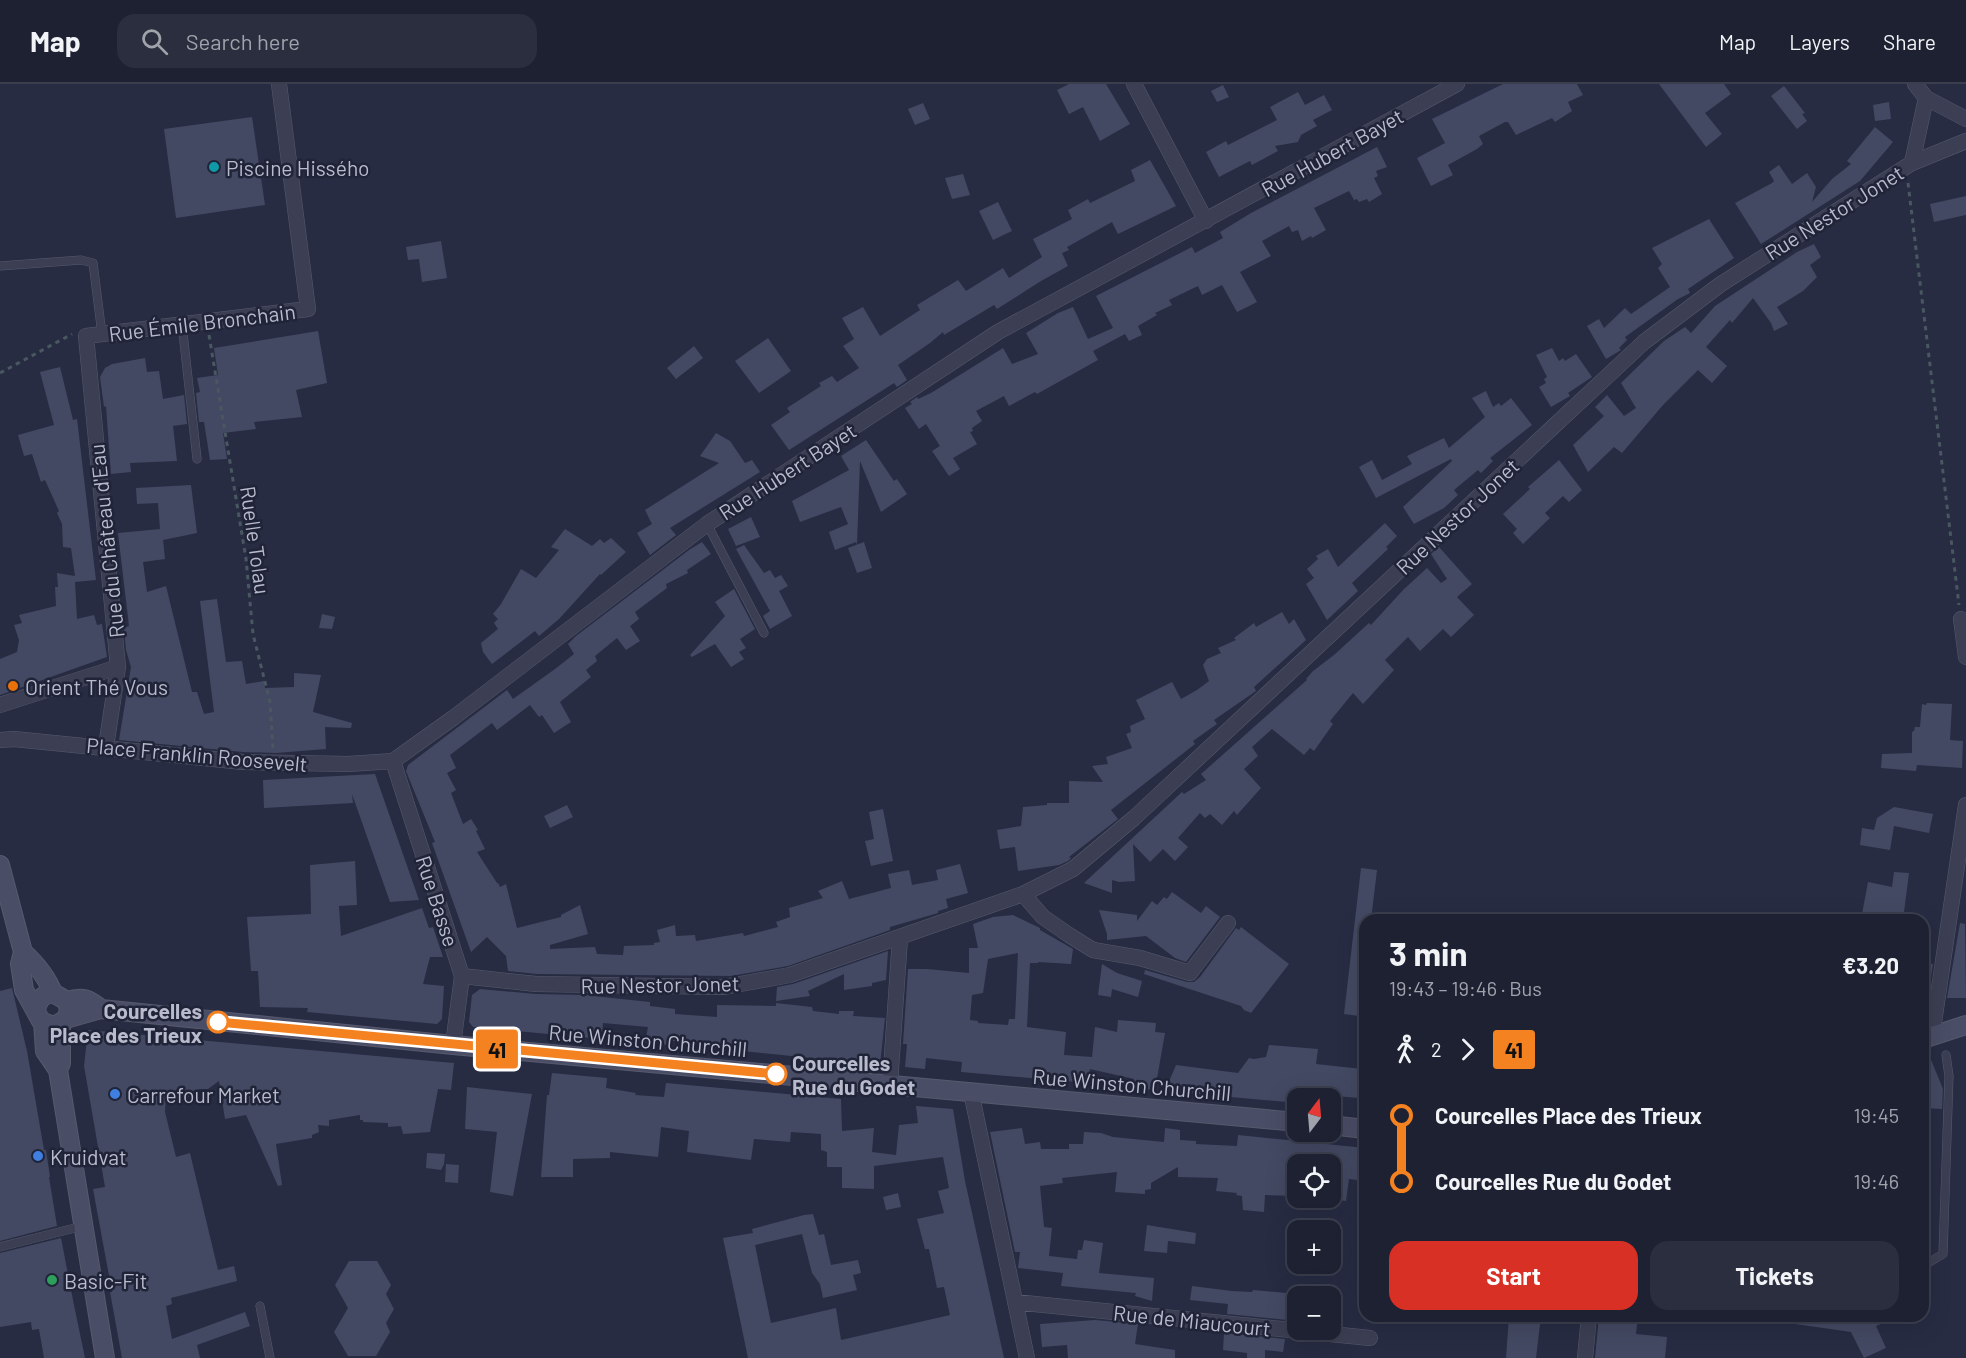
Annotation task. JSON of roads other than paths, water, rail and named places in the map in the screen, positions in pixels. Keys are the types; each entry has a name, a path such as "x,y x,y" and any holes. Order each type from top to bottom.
{"main road":[{"path":"0,865 23,952 20,964 24,990 55,1012"},
{"path":"23,952 33,960 50,985 55,1012 45,1051 58,1070 105,1358"},
{"name":"Rue Winston Churchill","path":"55,1012 78,997 92,1002 101,1009 453,1045 1287,1121"},
{"path":"1934,1038 1966,1025"},
{"path":"1341,1126 1359,1128"}],"street":[{"name":"Rue Émile Bronchain","path":"86,336 308,309 279,84"},
{"path":"1134,84 1206,220"},
{"name":"Rue Hubert Bayet","path":"393,761 453,718 707,524 998,332 1457,84"},
{"path":"1915,84 1926,98 1966,119"},
{"name":"Rue Nestor Jonet","path":"1909,165 1926,98"},
{"name":"Rue Nestor Jonet","path":"462,976 536,984 723,987 790,975 900,938 1023,894 1073,869 1134,818 1644,342 1721,284 1909,165 1966,141"},
{"name":"Rue du Château d'Eau","path":"86,336 118,667 106,747"},
{"path":"1961,619 1966,657"},
{"path":"0,705 118,667"},
{"name":"Place Franklin Roosevelt","path":"0,740 14,739 106,747 243,762 348,764 393,761"},
{"name":"Rue Basse","path":"393,761 462,976 453,1045"},
{"path":"1934,1038 1966,805"},
{"path":"1023,894 1043,917 1093,950 1140,958 1190,973 1228,923"},
{"path":"890,1084 900,938"},
{"path":"970,1092 1027,1358"},
{"name":"Rue de Miaucourt","path":"1015,1302 1370,1338"},
{"path":"1585,1358 1588,1322"}],"lane":[{"path":"0,266 81,260 93,263 102,334"},
{"path":"182,324 197,459"},
{"path":"707,524 765,633"},
{"path":"1929,1262 1943,1254 1949,1076 1946,1055"},
{"path":"0,1247 83,1226"},
{"path":"260,1306 270,1358"}],"place":[{"name":"Piscine Hissého","path":"214,167"},
{"name":"Orient Thé Vous","path":"13,686"},
{"name":"Courcelles Place des Trieux","path":"218,1022"},
{"name":"Courcelles Rue du Godet","path":"776,1074"},
{"name":"Carrefour Market","path":"115,1094"},
{"name":"Kruidvat","path":"38,1156"},
{"name":"Basic-Fit","path":"52,1280"}]}
